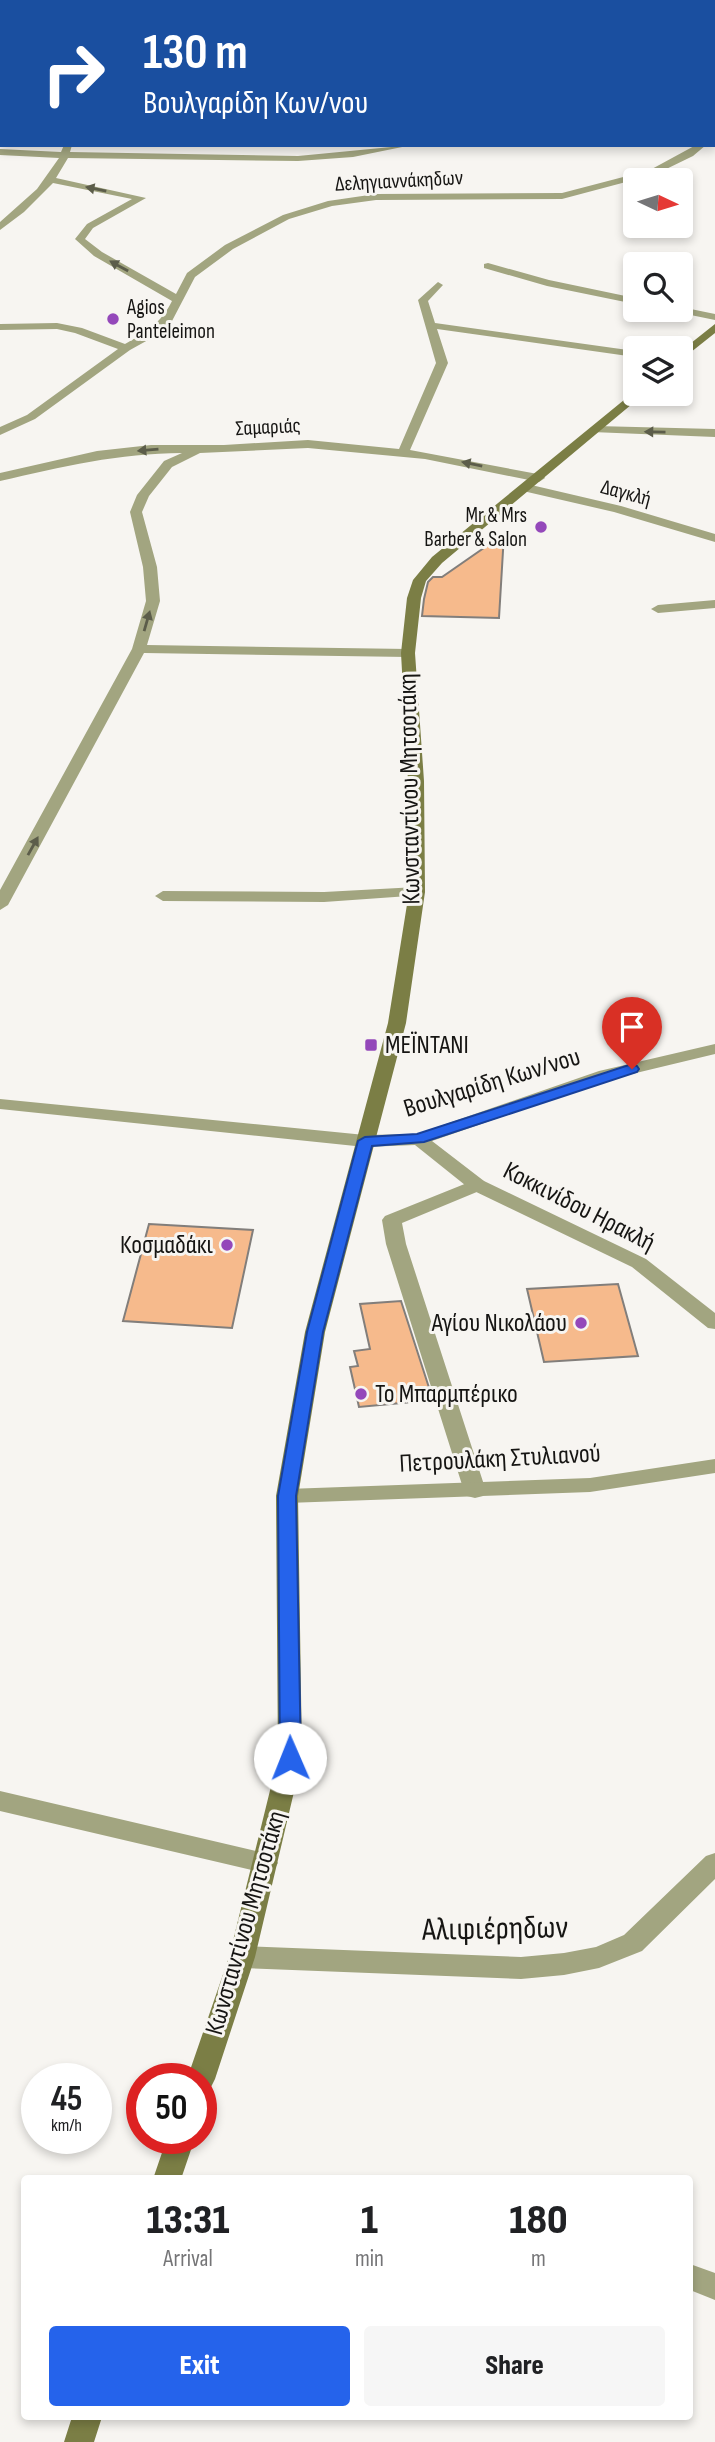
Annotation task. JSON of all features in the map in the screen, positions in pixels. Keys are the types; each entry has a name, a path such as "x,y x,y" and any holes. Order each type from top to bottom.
{"main road":[{"path":"693,346 715,327"},
{"name":"Κωνσταντίνου Μητσοτάκη","path":"206,2063 242,1957 290,1758 287,1496 315,1332 397,1023 417,892 416,781 408,653 414,598 421,580 437,560 624,406"},
{"path":"168,2175 176,2154"},
{"path":"79,2442 86,2420"}],"street":[{"path":"0,227 51,180 67,147"},
{"path":"303,159 307,147"},
{"path":"0,152 65,156 303,159 362,155 399,147"},
{"name":"Δεληγιαννάκηδων","path":"0,431 32,418 126,348 153,333 167,321 191,275 213,258 264,228 308,209 376,197 562,196 653,172 699,147"},
{"path":"51,180 141,198 90,226 80,239 97,254 178,300"},
{"path":"488,266 547,283 623,299"},
{"path":"403,452 442,363 423,300 438,285"},
{"path":"693,313 715,317"},
{"path":"430,325 623,353"},
{"path":"0,327 68,328 126,348"},
{"path":"596,430 715,433"},
{"name":"Σαμαριάς","path":"0,477 97,455 151,449 309,444 403,452 533,483"},
{"path":"0,905 139,649 153,601 150,567 136,512 143,495 168,464 200,449"},
{"name":"Δαγκλή","path":"533,483 715,538"},
{"path":"658,610 715,604"},
{"path":"139,649 408,653"},
{"path":"163,897 324,897 417,892"},
{"name":"Βουλγαρίδη Κων/νου","path":"0,1104 365,1141 419,1139 605,1076 715,1049"},
{"name":"Κοκκινίδου Ηρακλή","path":"419,1139 477,1185 639,1263 715,1323"},
{"path":"475,1491 396,1244 392,1220 477,1185"},
{"name":"Πετρουλάκη Στυλιανού","path":"287,1496 590,1485 715,1466"},
{"path":"0,1801 265,1863"},
{"name":"Αλιφιέρηδων","path":"242,1957 507,1968 564,1964 599,1957 633,1943 715,1863"},
{"path":"693,2278 715,2287"}],"building":[{"path":"504,534 499,618 422,616 428,582 433,577 442,577"},
{"path":"149,1224 253,1230 232,1328 123,1321"},
{"name":"Αγίου Νικολάου","path":"618,1284 638,1356 544,1362 527,1289"},
{"path":"401,1301 433,1400 359,1407 350,1367 358,1366 354,1351 370,1349 360,1304"}],"place":[{"name":"Agios Panteleimon","path":"113,319"},
{"name":"Mr & Mrs Barber & Salon","path":"541,527"},
{"name":"ΜΕΪΝΤΑΝΙ","path":"371,1045"},
{"name":"Κοσμαδάκι","path":"227,1245"},
{"name":"Αγίου Νικολάου","path":"581,1323"},
{"name":"Το Μπαρμπέρικο","path":"361,1394"}],"route":[{"path":"290,1758 287,1496 315,1332 365,1141 419,1139 632,1069"}]}
